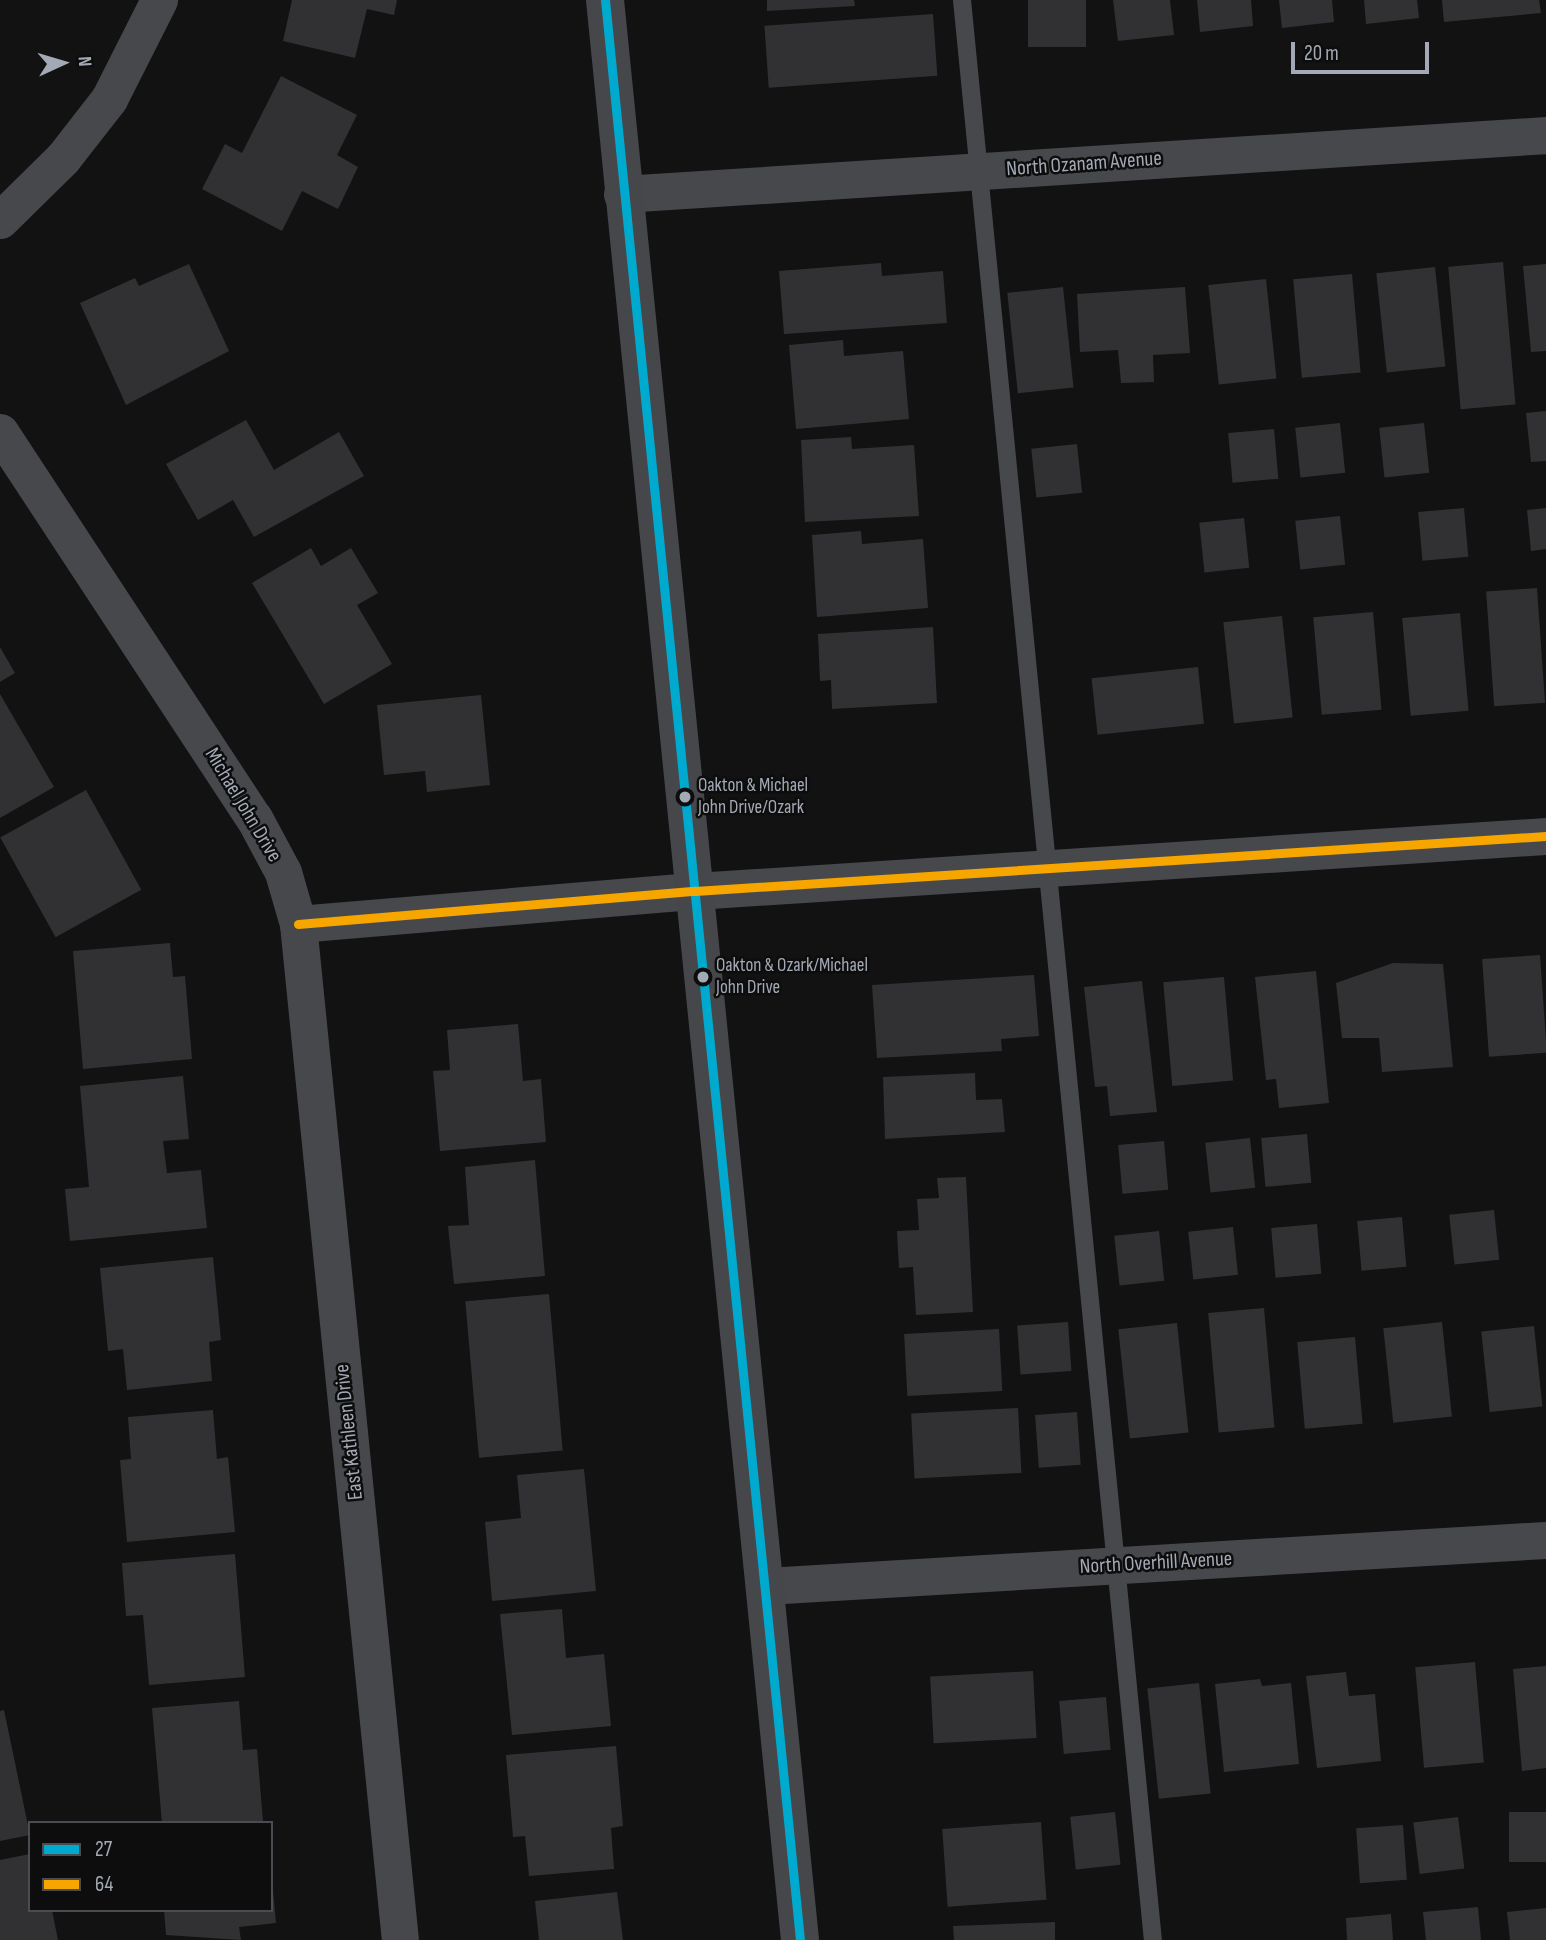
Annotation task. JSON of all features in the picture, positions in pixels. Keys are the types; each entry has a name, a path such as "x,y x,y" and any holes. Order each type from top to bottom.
{"main road":[{"path":"605,0 622,194 800,1940"}],"street":[{"path":"0,220 63,158 109,99 159,0"},
{"name":"North Ozanam Avenue","path":"622,194 1546,135"},
{"name":"Michael John Drive","path":"0,432 254,818 283,872 298,924"},
{"path":"298,924 695,891 1546,836"},
{"name":"East Kathleen Drive","path":"298,924 400,1940"},
{"name":"North Overhill Avenue","path":"766,1586 1546,1540"}],"lane":[{"path":"962,0 1153,1940"}],"building":[{"path":"292,0 397,0 394,15 367,9 355,58 283,41"},
{"path":"767,0 854,0 855,6 767,11"},
{"path":"1028,0 1086,0 1086,47 1028,47"},
{"path":"1113,0 1170,0 1174,35 1118,41"},
{"path":"1197,0 1251,0 1253,26 1200,32"},
{"path":"1279,0 1332,0 1334,22 1282,28"},
{"path":"1364,0 1417,0 1419,18 1366,24"},
{"path":"1442,0 1539,0 1541,13 1444,22"},
{"path":"933,14 937,76 769,88 764,26"},
{"path":"281,76 357,115 337,155 358,167 338,209 302,191 282,231 202,189 225,144 242,153"},
{"path":"1503,262 1515,404 1461,409 1448,267"},
{"path":"881,263 882,276 943,271 947,323 784,334 779,271"},
{"path":"189,264 229,351 126,405 80,303 135,278 139,286"},
{"path":"1546,264 1546,351 1531,352 1523,266"},
{"path":"1435,267 1445,366 1387,373 1376,273"},
{"path":"1352,274 1361,373 1302,378 1293,279"},
{"path":"1266,279 1276,378 1219,385 1208,285"},
{"path":"1063,287 1074,387 1018,393 1007,293"},
{"path":"1185,287 1190,353 1153,355 1154,382 1121,383 1118,350 1080,352 1077,294"},
{"path":"843,340 844,356 903,351 909,419 796,429 789,345"},
{"path":"1546,411 1546,461 1531,462 1526,413"},
{"path":"246,420 274,470 339,432 364,476 254,537 233,500 198,520 166,464"},
{"path":"1340,423 1345,473 1300,477 1295,428"},
{"path":"1424,423 1429,473 1384,477 1379,428"},
{"path":"1274,429 1278,479 1233,483 1228,433"},
{"path":"851,437 852,449 914,445 919,516 805,522 801,440"},
{"path":"1077,444 1082,493 1036,498 1031,449"},
{"path":"1464,508 1468,557 1422,561 1418,512"},
{"path":"1546,508 1546,549 1531,551 1527,510"},
{"path":"1340,516 1345,565 1300,569 1295,521"},
{"path":"1244,518 1249,568 1204,572 1199,523"},
{"path":"861,531 862,544 923,539 928,608 817,617 812,535"},
{"path":"311,548 321,566 351,548 378,593 357,605 392,664 324,704 252,583"},
{"path":"1537,588 1545,703 1494,706 1486,592"},
{"path":"1373,612 1382,710 1322,715 1313,617"},
{"path":"1460,613 1469,711 1411,716 1402,618"},
{"path":"1282,616 1293,717 1234,724 1223,622"},
{"path":"933,627 937,703 832,709 831,680 820,681 818,634"},
{"path":"0,647 15,673 0,682"},
{"path":"1198,667 1204,724 1098,735 1092,678"},
{"path":"0,694 54,787 0,818"},
{"path":"481,695 490,785 427,792 425,771 384,775 377,705"},
{"path":"86,790 141,890 56,937 0,838"},
{"path":"170,943 173,977 185,976 192,1059 83,1069 73,951"},
{"path":"1540,955 1546,1053 1489,1057 1482,959"},
{"path":"1393,963 1443,964 1453,1067 1382,1072 1379,1038 1342,1038 1336,983"},
{"path":"1316,971 1329,1103 1279,1108 1276,1079 1266,1080 1255,977"},
{"path":"1034,975 1039,1036 1001,1039 1002,1051 877,1058 872,985"},
{"path":"1224,977 1233,1081 1172,1086 1163,982"},
{"path":"1142,981 1157,1112 1110,1116 1107,1086 1095,1087 1084,987"},
{"path":"518,1024 523,1081 541,1079 546,1142 440,1151 433,1071 450,1070 447,1030"},
{"path":"975,1073 976,1100 1002,1099 1005,1132 885,1139 883,1077"},
{"path":"183,1076 189,1139 163,1141 167,1173 201,1170 207,1228 70,1241 65,1189 89,1187 80,1086"},
{"path":"1307,1134 1311,1183 1265,1187 1261,1138"},
{"path":"1250,1138 1255,1188 1210,1192 1205,1143"},
{"path":"1164,1141 1168,1190 1122,1194 1118,1145"},
{"path":"535,1160 545,1276 454,1284 448,1226 469,1225 465,1167"},
{"path":"966,1177 973,1312 916,1315 913,1267 899,1268 897,1231 919,1230 917,1199 939,1198 937,1178"},
{"path":"1494,1210 1499,1260 1454,1264 1449,1215"},
{"path":"1402,1217 1406,1267 1362,1271 1357,1221"},
{"path":"1317,1224 1321,1274 1276,1278 1271,1228"},
{"path":"1233,1227 1238,1275 1193,1279 1188,1232"},
{"path":"1159,1231 1164,1281 1119,1285 1114,1236"},
{"path":"213,1257 221,1340 209,1342 212,1381 127,1390 123,1349 108,1351 100,1268"},
{"path":"549,1294 563,1450 479,1458 465,1301"},
{"path":"1264,1308 1274,1428 1219,1432 1208,1313"},
{"path":"1068,1322 1071,1371 1021,1374 1017,1326"},
{"path":"1442,1322 1452,1416 1393,1423 1383,1328"},
{"path":"1177,1323 1188,1432 1130,1439 1118,1329"},
{"path":"1534,1326 1542,1407 1490,1412 1481,1332"},
{"path":"999,1329 1002,1391 907,1396 904,1334"},
{"path":"1355,1337 1363,1424 1305,1429 1297,1342"},
{"path":"1018,1408 1021,1473 915,1479 911,1414"},
{"path":"213,1410 217,1459 228,1457 235,1532 127,1542 120,1460 131,1459 128,1417"},
{"path":"1077,1412 1081,1465 1039,1468 1035,1415"},
{"path":"584,1469 596,1591 492,1601 485,1522 521,1518 517,1475"},
{"path":"235,1554 245,1677 149,1685 143,1615 126,1616 122,1563"},
{"path":"562,1609 566,1658 604,1654 611,1726 512,1735 500,1614"},
{"path":"1475,1662 1484,1763 1424,1768 1415,1667"},
{"path":"1546,1666 1546,1768 1522,1771 1513,1669"},
{"path":"1033,1671 1037,1738 934,1743 930,1676"},
{"path":"1346,1672 1349,1696 1375,1694 1381,1761 1317,1768 1306,1676"},
{"path":"1260,1679 1262,1686 1291,1683 1299,1764 1224,1772 1215,1684"},
{"path":"1199,1683 1211,1793 1159,1799 1147,1688"},
{"path":"1106,1697 1111,1750 1064,1754 1059,1701"},
{"path":"239,1701 243,1750 257,1749 263,1821 162,1821 152,1708"},
{"path":"4,1710 28,1835 0,1841 0,1711"},
{"path":"616,1746 623,1826 611,1828 614,1869 529,1876 525,1836 513,1837 506,1755"},
{"path":"1115,1812 1121,1865 1076,1869 1070,1817"},
{"path":"1509,1812 1546,1812 1546,1862 1509,1862"},
{"path":"1458,1817 1464,1869 1420,1874 1413,1822"},
{"path":"1041,1822 1046,1900 948,1907 942,1829"},
{"path":"1403,1825 1407,1880 1360,1883 1356,1828"},
{"path":"28,1854 28,1912 52,1912 58,1940 0,1940 0,1860"},
{"path":"273,1891 276,1923 239,1927 241,1940 166,1935 164,1912 273,1912"},
{"path":"617,1892 623,1940 539,1940 535,1901"},
{"path":"1478,1907 1481,1940 1426,1940 1423,1912"},
{"path":"1546,1908 1546,1940 1510,1940 1507,1912"},
{"path":"1391,1914 1393,1940 1347,1940 1346,1918"},
{"path":"1055,1922 1055,1940 954,1940 953,1926"}],"transit line":[{"name":"27","path":"605,0 800,1940"},
{"name":"64","path":"298,924 695,891 1546,836"}],"place":[{"name":"Oakton & Michael John Drive/Ozark","path":"685,797"},
{"name":"Oakton & Ozark/Michael John Drive","path":"703,977"}]}
